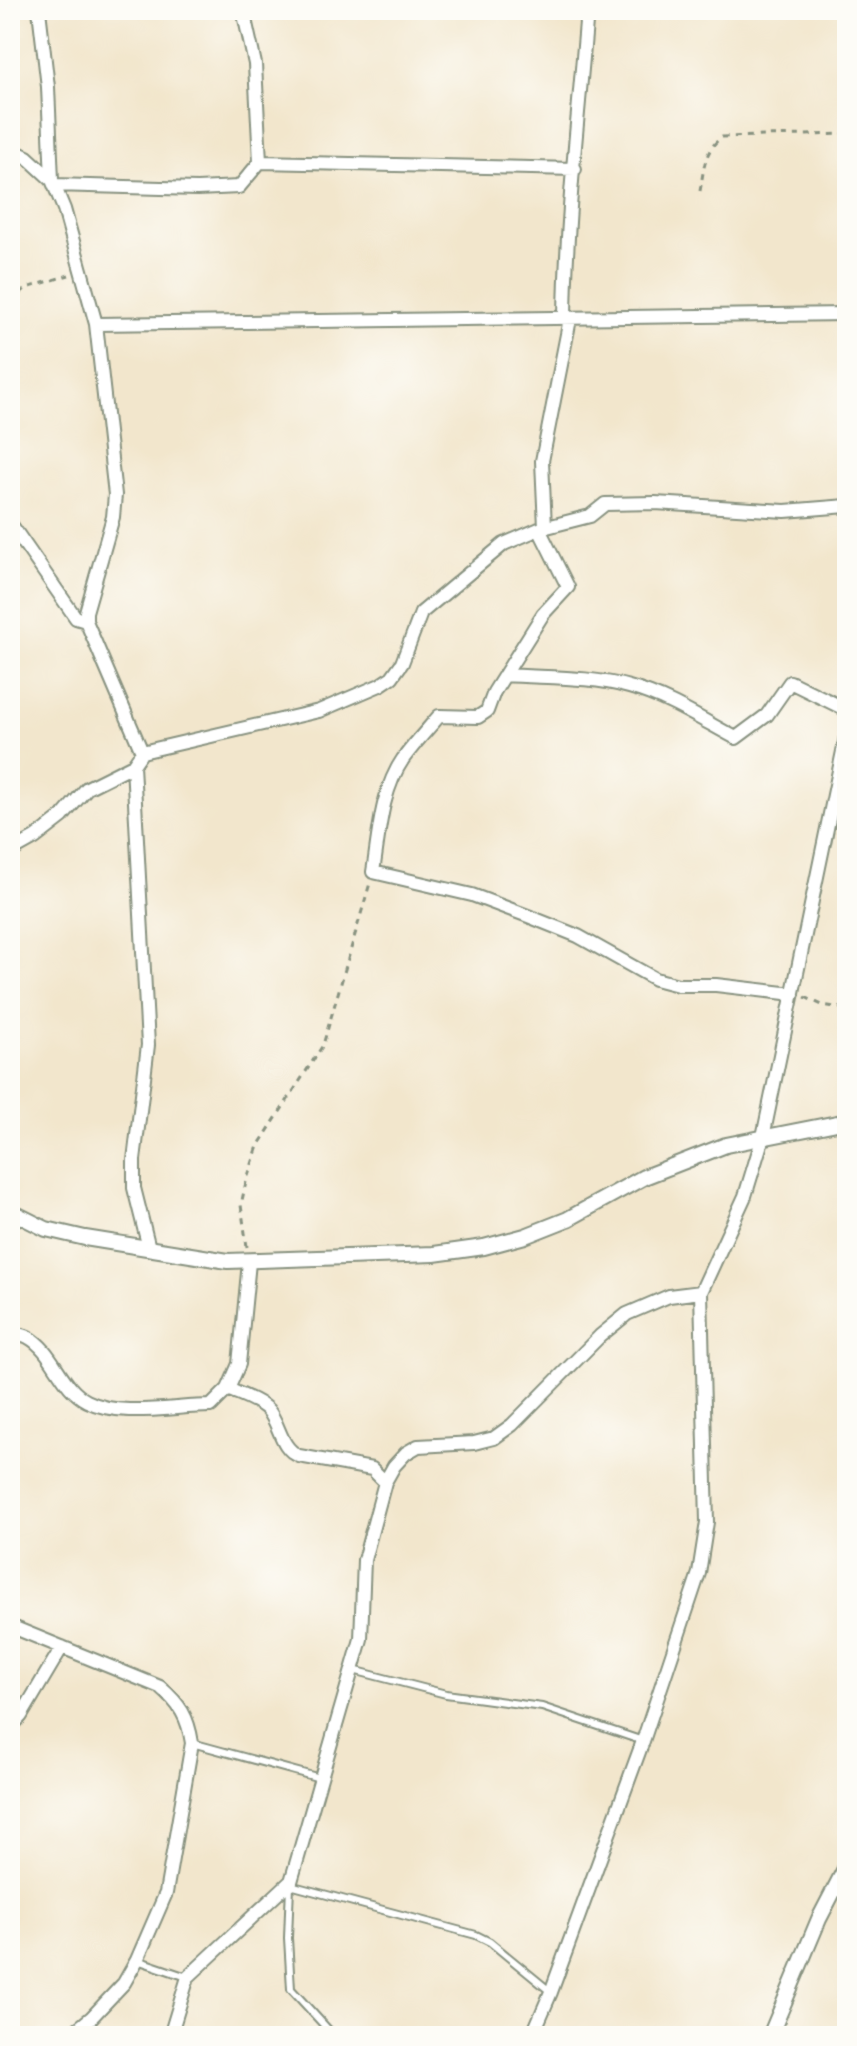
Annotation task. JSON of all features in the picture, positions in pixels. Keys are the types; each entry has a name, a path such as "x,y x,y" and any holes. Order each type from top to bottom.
{"street":[{"path":"39,10 48,87 53,182 64,209 96,324 115,495 113,517 86,621 142,752"},
{"path":"10,149 27,157 53,182 197,189 239,187 260,162 255,64 243,10"},
{"path":"587,10 566,250 568,319 542,461 542,528 568,587 543,614 505,675 487,711 478,717 439,716 402,760 384,805 373,872 472,895 528,916 578,936 655,979 678,985 716,985 793,994"},
{"path":"260,162 575,169"},
{"path":"96,324 847,314"},
{"path":"10,852 62,817 87,788 133,765 142,752 319,711 380,685 392,677 402,663 421,613 504,544 542,528 590,516 605,504 655,503 785,511 847,506"},
{"path":"10,523 76,618 86,621"},
{"path":"505,675 610,682 632,687 654,695 736,738 767,715 790,682 847,710"},
{"path":"532,2036 643,1741 699,1573 707,1522 701,1292 745,1196 763,1137 847,732"},
{"path":"133,765 148,1045 134,1160 134,1188 149,1248"},
{"path":"10,1211 46,1229 228,1261 434,1254 484,1247 525,1236 568,1219 644,1177 726,1145 847,1121"},
{"path":"10,1332 28,1337 43,1350 64,1381 86,1401 119,1410 211,1406 228,1389 239,1364 249,1262"},
{"path":"170,2036 188,1977 290,1884 361,1639 364,1560 385,1482 394,1466 418,1446 474,1443 494,1438 512,1425 600,1336 627,1314 669,1296 701,1292"},
{"path":"228,1389 269,1411 291,1452 372,1469 385,1482"},
{"path":"10,1626 160,1687 189,1720 192,1743 166,1893 124,1983 69,2036"},
{"path":"10,1728 21,1716 62,1647"},
{"path":"770,2036 819,1919 847,1865"}],"lane":[{"path":"353,1670 446,1694 542,1707 643,1741"},
{"path":"192,1743 320,1778"},
{"path":"334,2036 291,1989 288,1938 290,1884 476,1935 501,1950 551,1992"},
{"path":"137,1960 188,1977"}],"path":[{"path":"700,191 705,157 711,144 722,137 847,134"},
{"path":"10,300 27,288 81,272"},
{"path":"249,1262 241,1205 246,1182 258,1146 323,1045 373,872"},
{"path":"793,994 822,1005 847,1009"}]}
